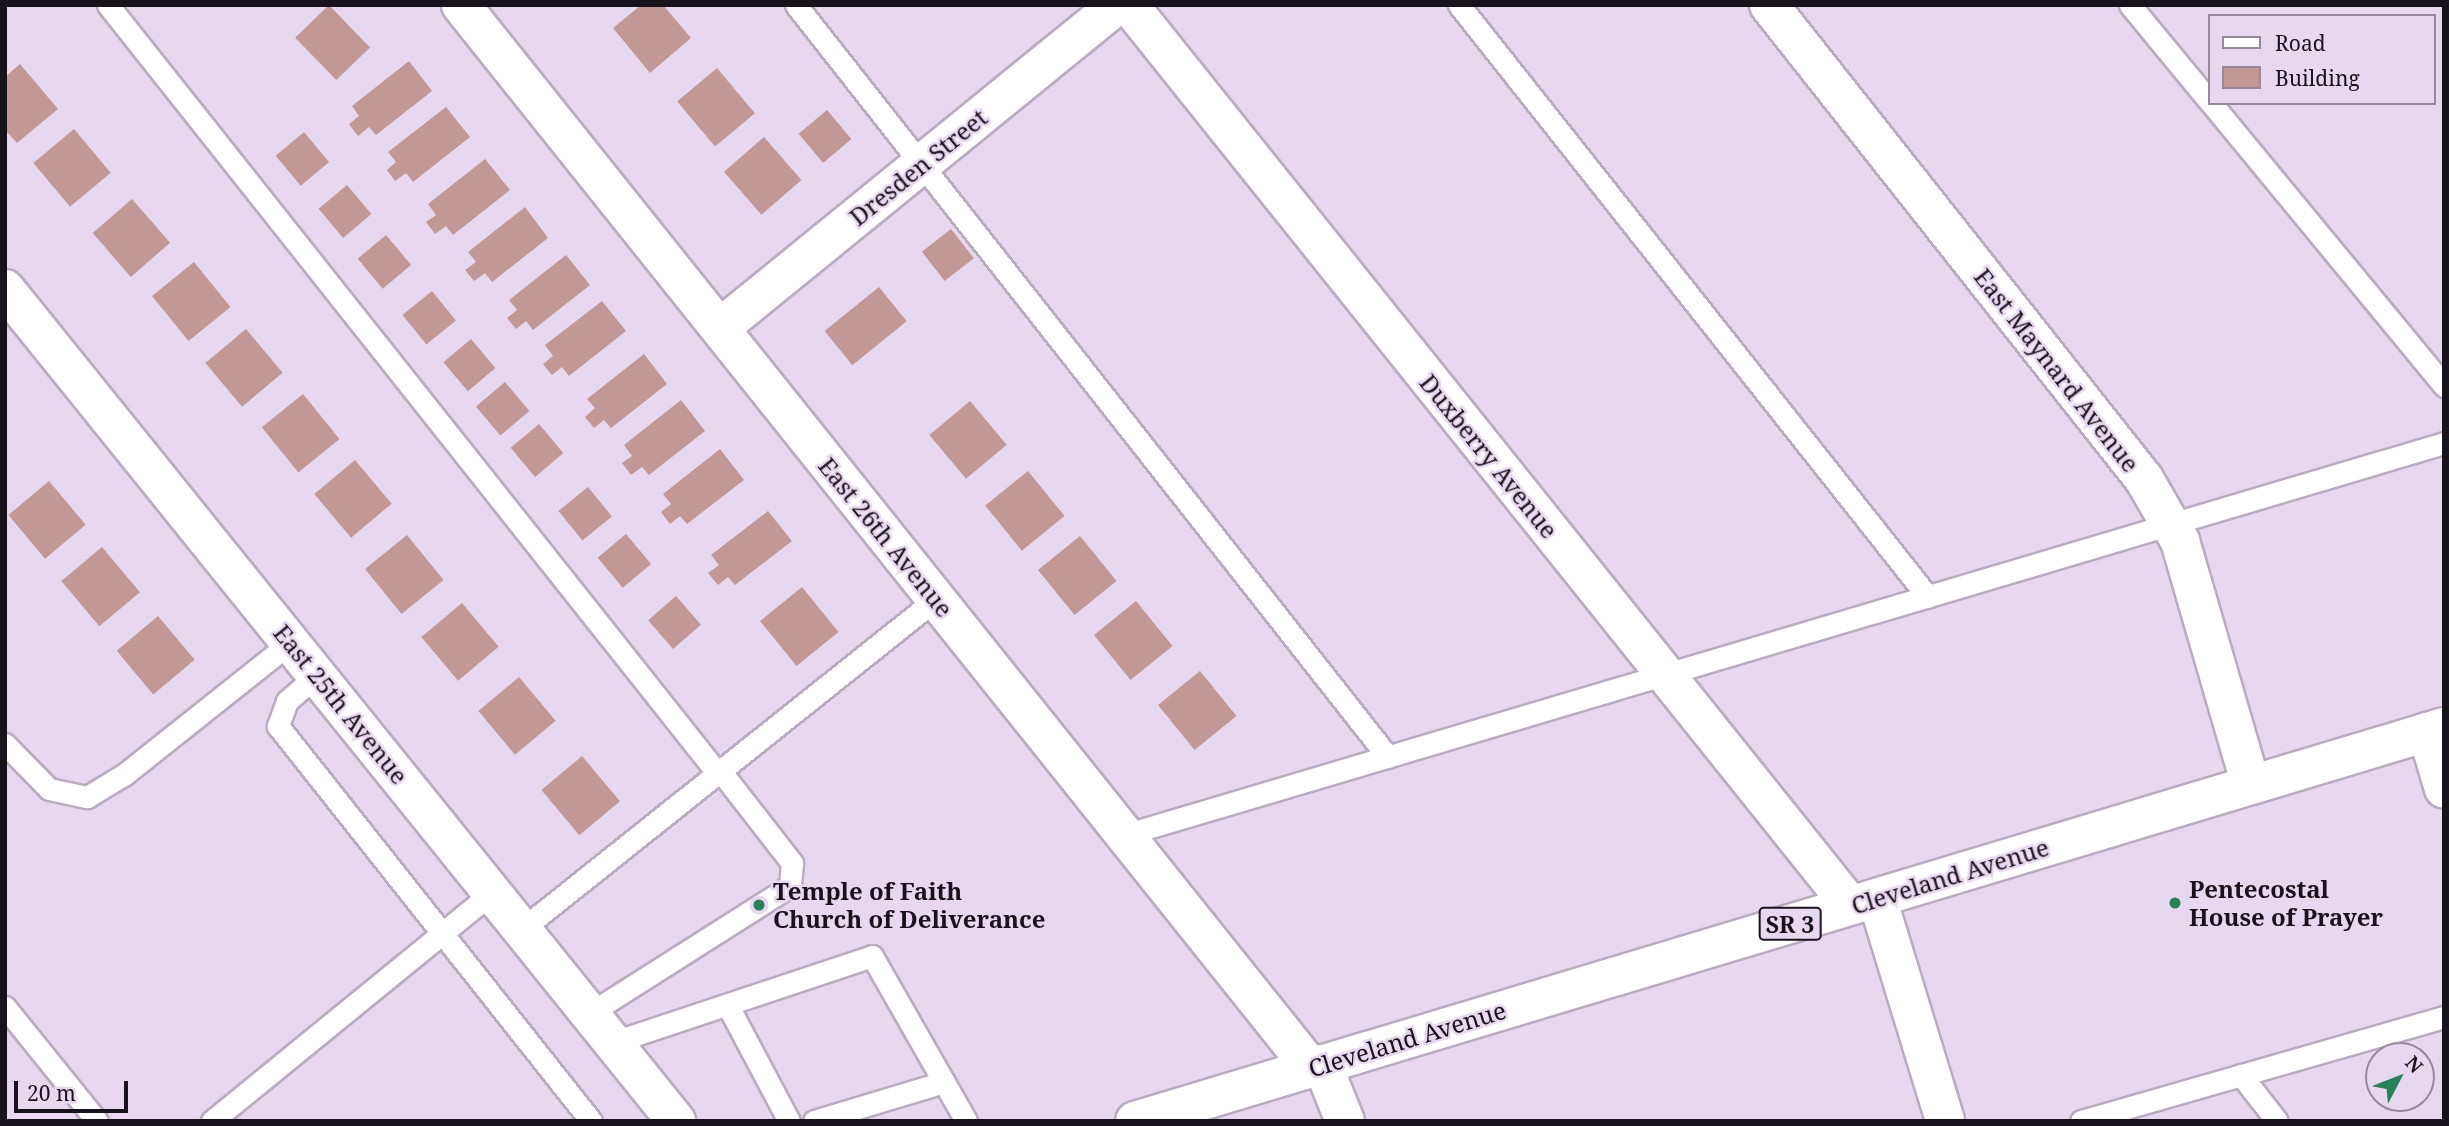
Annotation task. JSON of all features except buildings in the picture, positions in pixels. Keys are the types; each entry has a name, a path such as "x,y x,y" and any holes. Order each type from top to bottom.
{"street":[{"name":"East 26th Avenue","path":"461,5 1124,835 1316,1066 1345,1121"},
{"name":"Dresden Street","path":"720,328 1117,5"},
{"name":"Duxberry Avenue","path":"1129,5 1665,675 1864,902 1945,1121"},
{"name":"East Maynard Avenue","path":"1769,5 2144,479 2180,541 2251,785"},
{"name":"East 25th Avenue","path":"5,289 676,1121"},
{"name":"Cleveland Avenue","path":"1135,1121 2435,730"},
{"path":"2435,730 2444,789"}],"lane":[{"path":"108,5 792,863 790,886 590,1013"},
{"path":"796,5 924,162 1388,757"},
{"path":"1459,5 1928,597"},
{"path":"2130,5 2208,100"},
{"path":"2212,105 2444,386"},
{"path":"1124,835 2444,443"},
{"path":"522,929 720,774 936,599"},
{"path":"5,744 49,789 87,797 125,774 291,642"},
{"path":"317,675 287,701 278,726 591,1121"},
{"path":"212,1121 493,892"},
{"path":"614,1042 872,956 966,1121"},
{"path":"728,1006 789,1121"},
{"path":"5,1007 97,1121"},
{"path":"2081,1121 2444,1017"},
{"path":"2241,1075 2277,1121"},
{"path":"814,1121 944,1082"}],"place":[{"name":"Pentecostal House of Prayer","path":"2175,903"},
{"name":"Temple of Faith Church of Deliverance","path":"759,905"}]}
